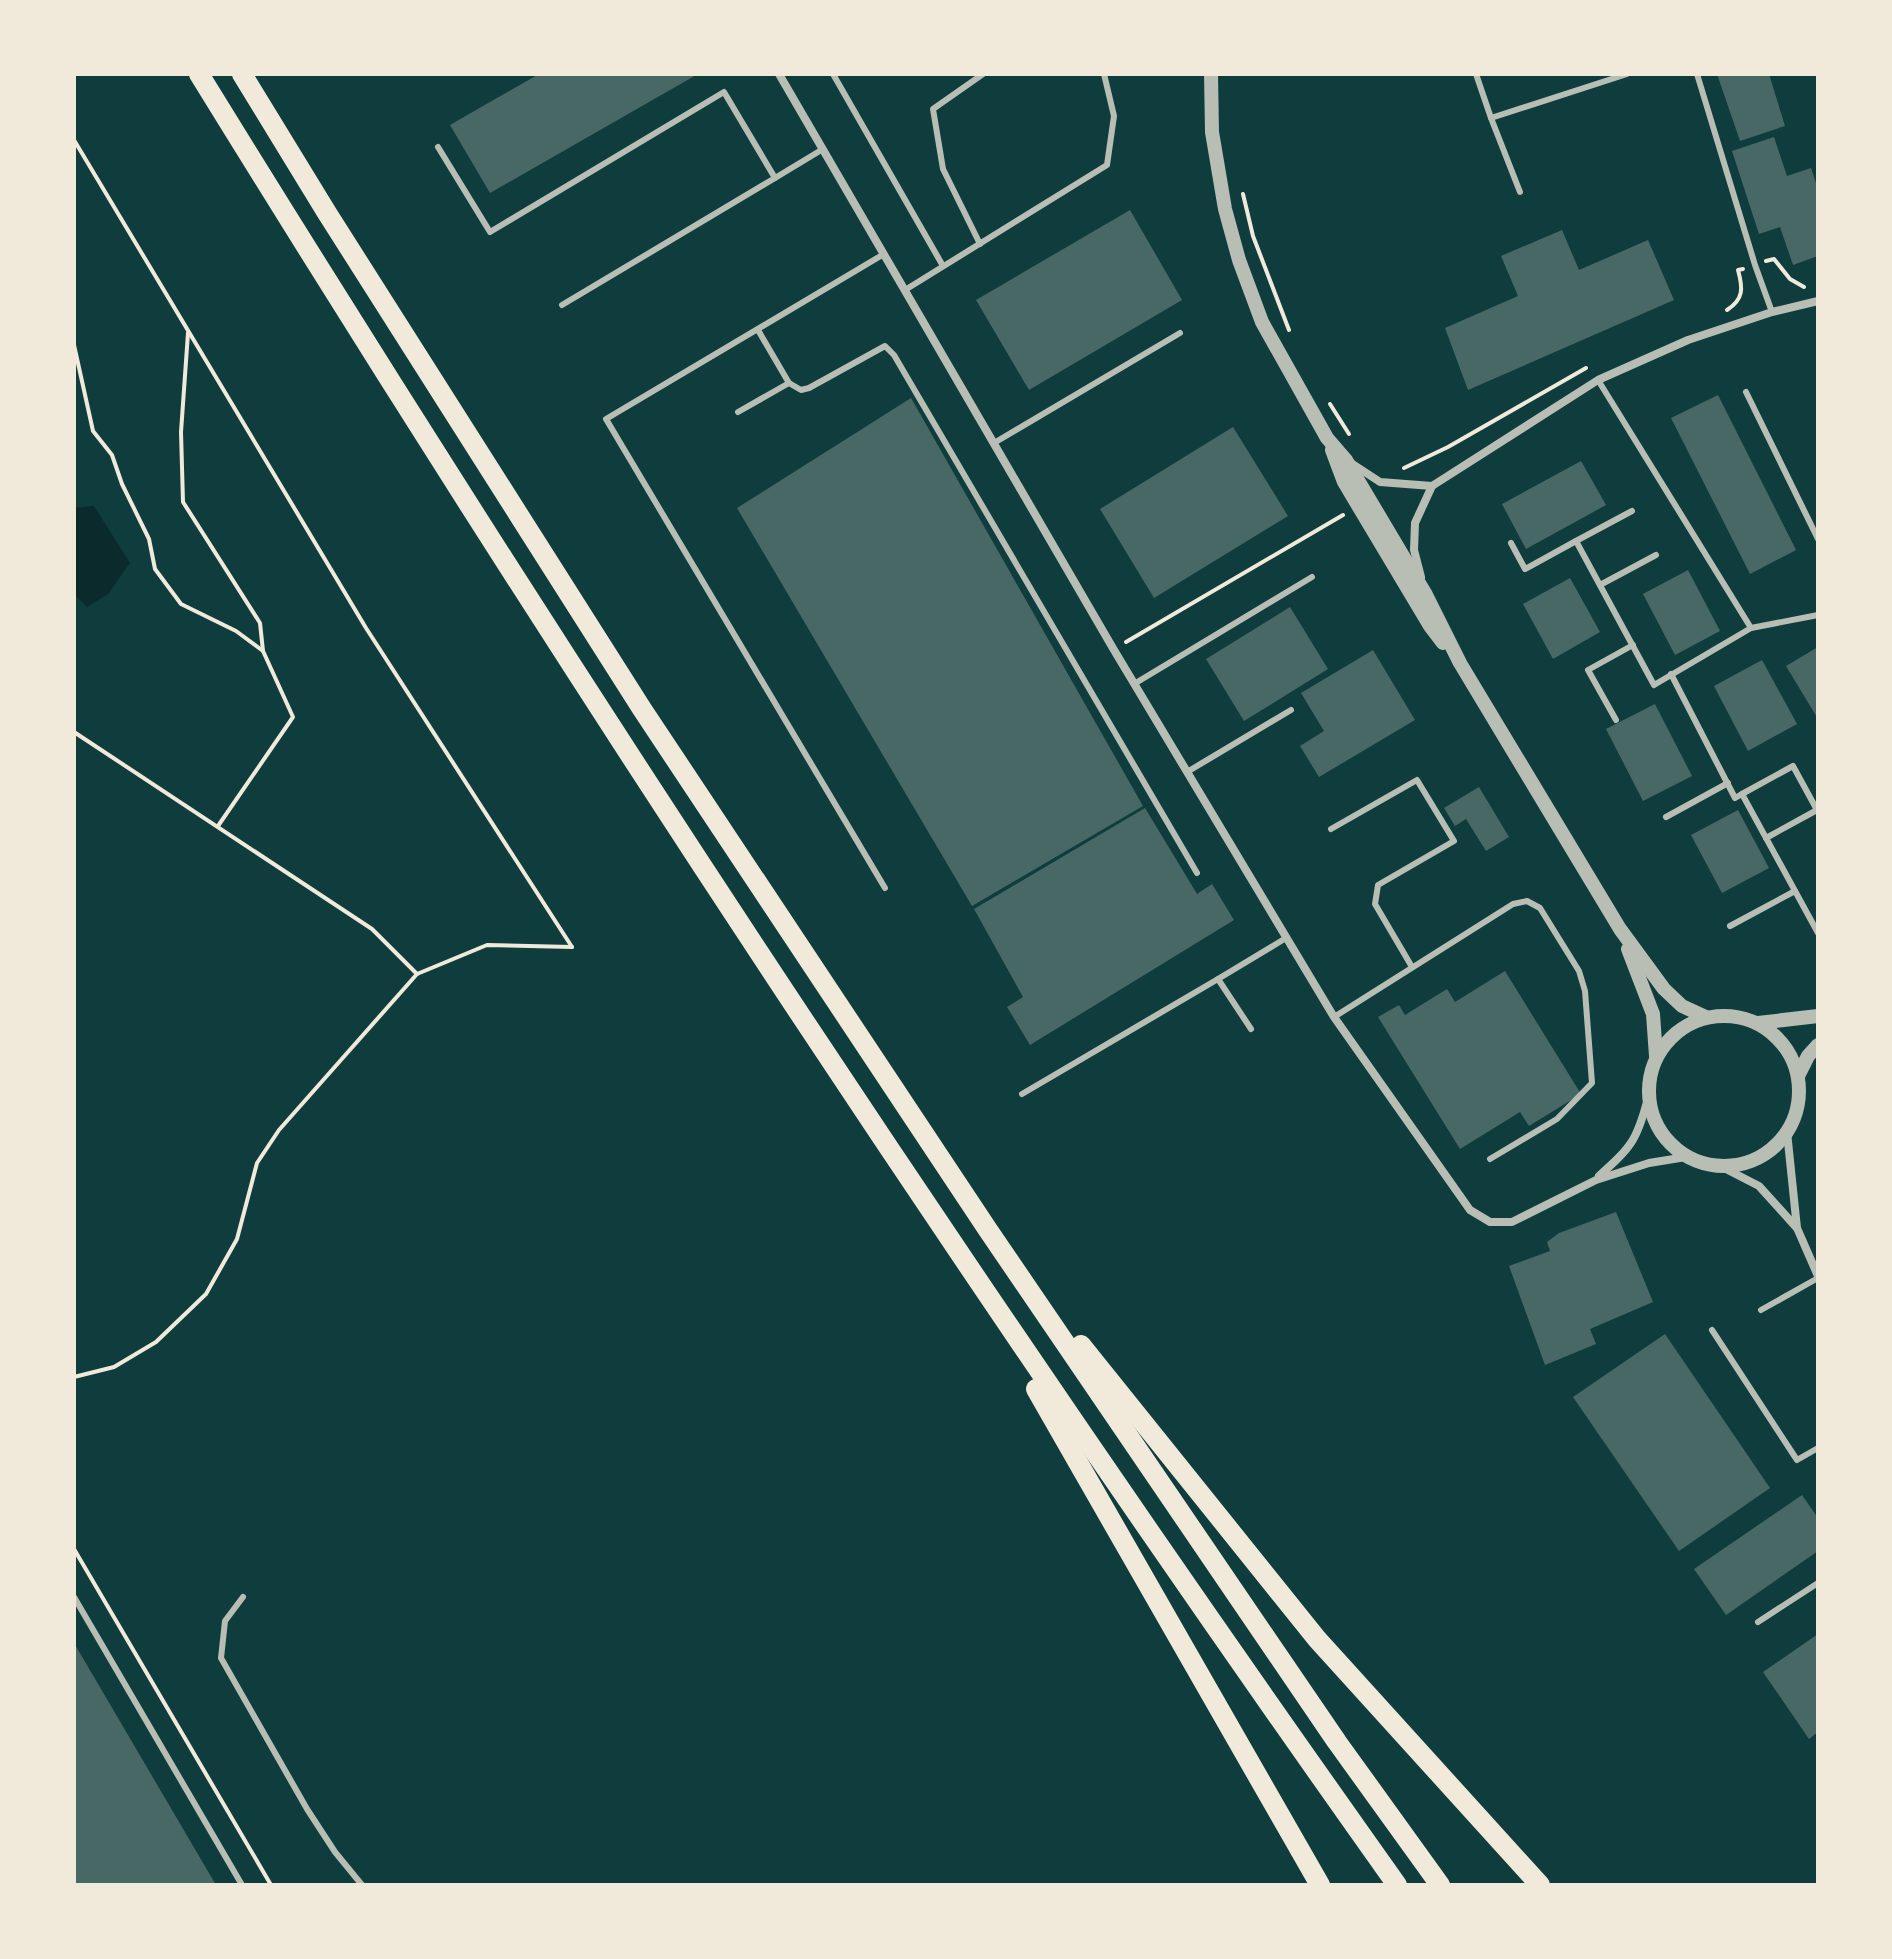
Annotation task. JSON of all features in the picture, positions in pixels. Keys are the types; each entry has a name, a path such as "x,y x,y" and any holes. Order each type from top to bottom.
{"highway":[{"path":"199,74 612,731 1141,1523 1397,1885"},
{"path":"242,74 642,709 988,1230 1328,1729 1440,1885"},
{"path":"988,1230 1317,1639 1540,1885"},
{"path":"958,1253 1320,1885"}],"street":[{"path":"779,74 1134,684 1334,1017 1470,1210 1490,1222 1512,1222 1596,1180 1649,1163 1686,1157"},
{"path":"1211,74 1212,132 1225,209 1239,260 1262,322 1327,438 1344,482 1430,626 1460,663"},
{"path":"1425,593 1414,550 1415,523 1432,486 1598,380 1688,340 1772,312 1818,301"},
{"path":"1327,438 1346,460 1425,593 1460,663 1620,929 1664,989 1682,1006 1706,1017"},
{"path":"1346,460 1380,482 1432,486"},
{"path":"1620,929 1653,1014 1656,1056"},
{"path":"1596,1180 1625,1152 1639,1133 1648,1098 1649,1076 1656,1056 1669,1038 1686,1025 1706,1017 1723,1015 1758,1023 1776,1036 1790,1054 1798,1076 1796,1114 1787,1132 1770,1151 1759,1157 1747,1163 1722,1167 1686,1157 1667,1142 1654,1122 1648,1098"},
{"path":"1758,1023 1818,1016"},
{"path":"1798,1076 1808,1056 1818,1045"},
{"path":"1787,1132 1797,1228 1818,1277"},
{"path":"1722,1167 1759,1186 1797,1228"}],"lane":[{"path":"833,74 943,266"},
{"path":"980,244 943,169 933,109 983,74"},
{"path":"905,290 1107,165 1114,116 1104,74"},
{"path":"1476,74 1520,192"},
{"path":"1491,118 1627,74"},
{"path":"1697,74 1772,312"},
{"path":"438,147 490,232 724,92 775,178"},
{"path":"562,305 823,149"},
{"path":"884,254 606,419 885,888"},
{"path":"758,330 789,383 801,390 885,346 894,355 1197,873"},
{"path":"994,443 1180,333"},
{"path":"1598,380 1751,628"},
{"path":"738,412 789,383"},
{"path":"1746,392 1818,539"},
{"path":"1511,543 1525,569 1632,511"},
{"path":"1576,541 1654,685 1751,628 1818,615"},
{"path":"1600,585 1656,555"},
{"path":"1134,684 1312,577"},
{"path":"1616,720 1588,670 1633,645"},
{"path":"1671,674 1735,798 1793,766 1817,810 1766,838"},
{"path":"1187,772 1291,710"},
{"path":"1331,829 1417,780 1454,841 1378,885 1375,904 1412,967"},
{"path":"1666,817 1728,783"},
{"path":"1742,794 1818,933"},
{"path":"1730,926 1795,891"},
{"path":"1334,1017 1513,904 1527,901 1540,908 1579,971 1585,991 1592,1083 1557,1119 1490,1159"},
{"path":"1022,1094 1286,938"},
{"path":"1218,979 1251,1029"},
{"path":"1761,1310 1818,1277"},
{"path":"1712,1330 1797,1460 1818,1448"},
{"path":"1758,1622 1818,1583"},
{"path":"74,1597 242,1885"},
{"path":"243,1597 225,1621 221,1658 307,1809 335,1852 362,1885"}],"path":[{"path":"74,140 366,628 572,947 487,945 417,974 279,1130 257,1163 237,1239 206,1294 156,1342 114,1367 74,1377"},
{"path":"1240,185 1253,236 1295,340"},
{"path":"1774,259 1802,288 1815,284"},
{"path":"1721,313 1741,298 1743,288 1738,270"},
{"path":"188,332 181,432 183,502 260,623 263,651 293,717 218,826"},
{"path":"74,345 93,431 112,455 122,484 149,539 155,569 181,604 236,631 263,651"},
{"path":"1399,470 1448,447 1597,363"},
{"path":"1326,396 1350,435"},
{"path":"1114,650 1359,506"},
{"path":"74,732 372,929 417,974"},
{"path":"74,1549 271,1885"}],"water":[{"path":"94,506 130,563 108,594 87,607 74,594 74,508"}],"building":[{"path":"539,74 698,74 490,193 450,125"},
{"path":"1717,74 1769,74 1785,126 1740,141"},
{"path":"1774,137 1787,176 1811,168 1818,189 1818,256 1793,265 1780,227 1759,234 1732,151"},
{"path":"1130,210 1182,300 1029,390 976,300"},
{"path":"1562,230 1579,270 1648,240 1674,300 1468,390 1445,328 1518,296 1501,256"},
{"path":"1718,395 1796,550 1750,574 1671,418"},
{"path":"911,398 1143,806 972,906 737,508"},
{"path":"1233,427 1288,516 1154,598 1100,509"},
{"path":"1581,461 1606,505 1526,549 1502,504"},
{"path":"1688,570 1720,631 1675,655 1643,594"},
{"path":"1570,578 1600,632 1553,659 1523,604"},
{"path":"1290,607 1328,669 1244,721 1206,659"},
{"path":"1818,647 1818,719 1786,666"},
{"path":"1373,650 1415,720 1319,777 1300,746 1324,731 1301,693"},
{"path":"1762,660 1797,724 1748,751 1714,686"},
{"path":"1655,704 1692,776 1643,801 1606,729"},
{"path":"1479,787 1509,837 1486,851 1466,819 1455,826 1444,808"},
{"path":"1145,808 1197,894 1212,884 1234,920 1030,1045 1007,1007 1023,997 974,909"},
{"path":"1738,810 1769,868 1722,893 1691,835"},
{"path":"1505,971 1581,1094 1529,1126 1520,1112 1460,1149 1378,1017 1399,1005 1405,1015 1447,989 1455,1002"},
{"path":"1616,1212 1653,1302 1590,1329 1596,1344 1545,1365 1509,1266 1550,1251 1547,1242 1559,1233"},
{"path":"1665,1334 1770,1488 1679,1551 1573,1397"},
{"path":"1802,1495 1818,1518 1818,1551 1726,1615 1694,1569"},
{"path":"1818,1634 1818,1732 1809,1739 1763,1672"},
{"path":"74,1643 216,1885 74,1885"}]}
